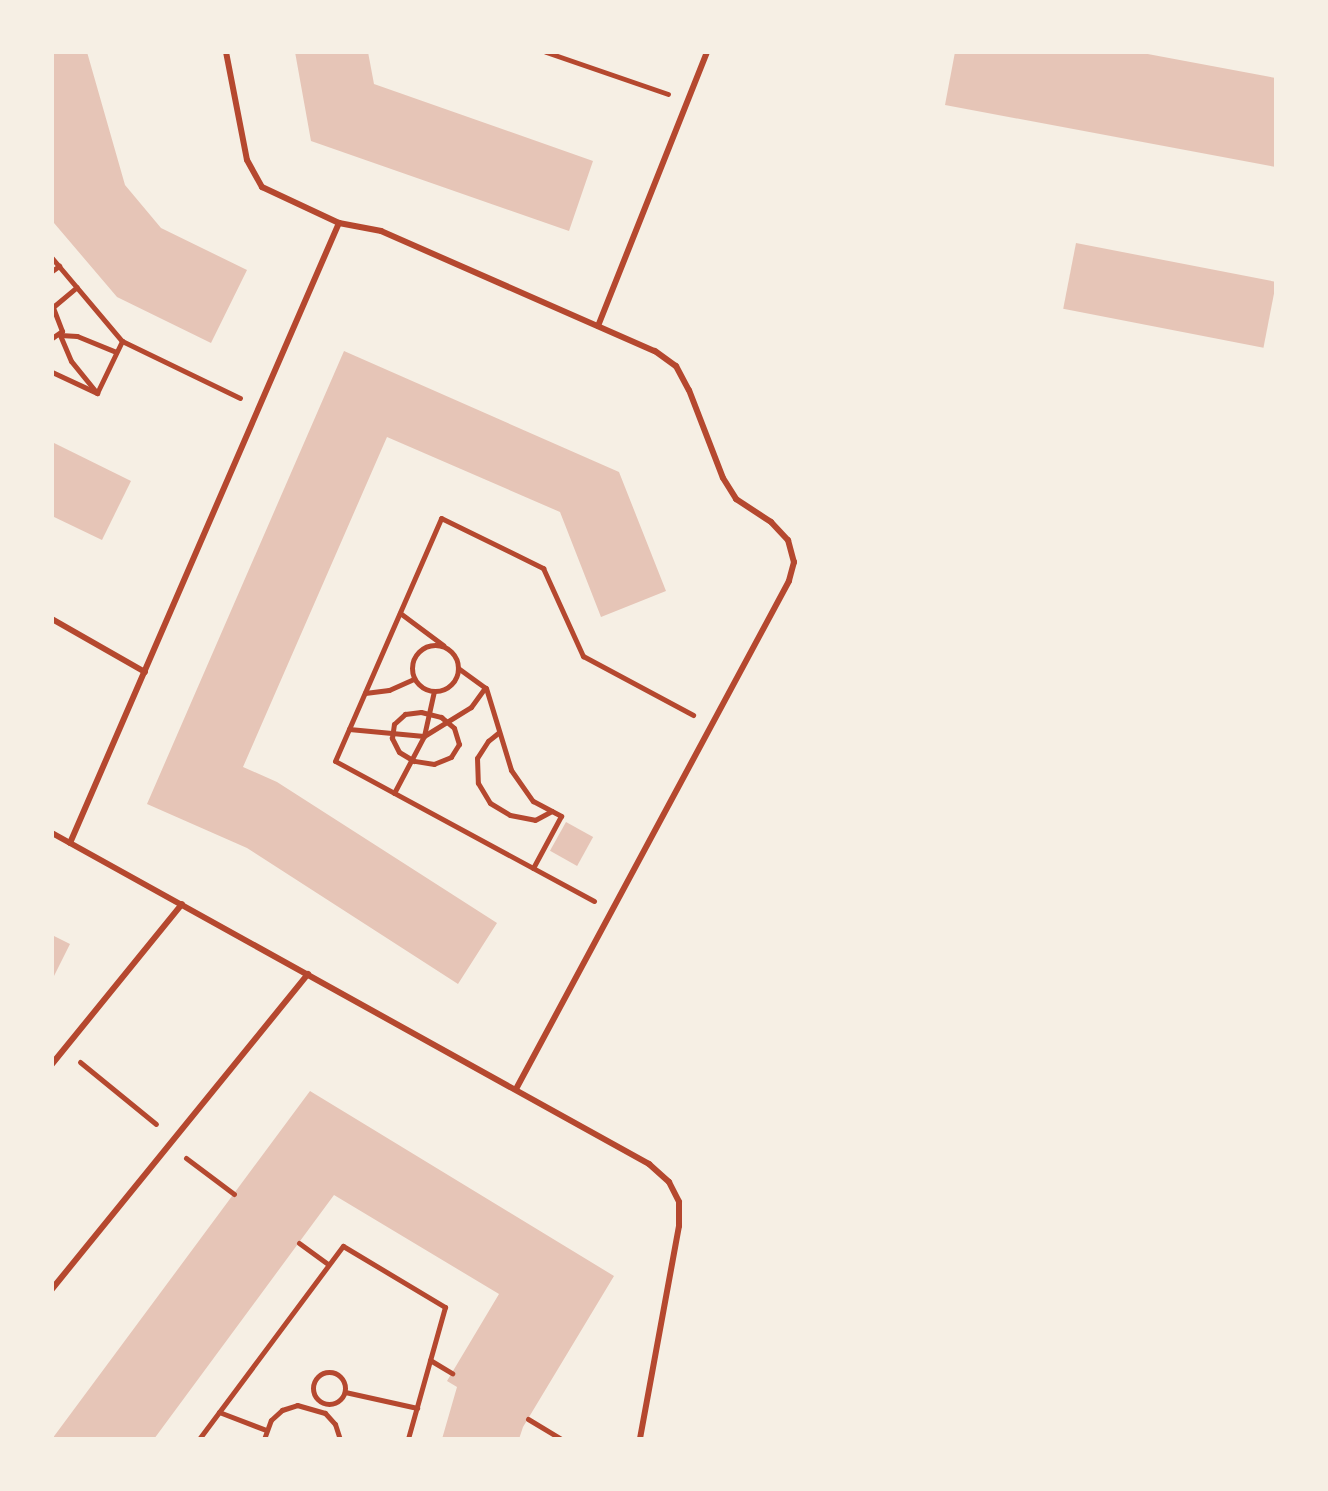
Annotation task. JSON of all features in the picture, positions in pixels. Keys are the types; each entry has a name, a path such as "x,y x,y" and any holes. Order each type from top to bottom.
{"lane":[{"path":"226,52 253,175 274,195 339,223 381,231 655,351 676,366 723,478 736,499 771,522 788,540 794,562 789,581 516,1089"},
{"path":"598,326 707,52"},
{"path":"70,843 339,223"},
{"path":"52,619 145,672"},
{"path":"52,833 649,1164 669,1182 679,1202 679,1226 640,1439"},
{"path":"52,1064 182,904"},
{"path":"52,1289 308,974"}],"path":[{"path":"546,52 565,55 688,101"},
{"path":"52,258 122,341 259,407"},
{"path":"52,271 59,266"},
{"path":"77,287 53,306 62,325 60,335 71,361 97,393"},
{"path":"52,338 77,336 116,352"},
{"path":"97,393 122,341"},
{"path":"52,372 97,393"},
{"path":"612,911 335,761 441,518 543,568 583,656 712,725"},
{"path":"400,613 447,648 455,657 458,668 455,680 446,688 434,691 423,687 414,679 412,667 415,656 424,647 435,644 447,648"},
{"path":"458,668 486,688 511,770 533,801 561,816 533,868"},
{"path":"365,693 389,690 414,679"},
{"path":"349,729 424,736 471,707 486,688"},
{"path":"394,793 414,761 424,736 434,691"},
{"path":"405,714 429,714 449,723 459,744 451,757 434,764 414,761 399,752 392,738 394,724 405,714"},
{"path":"498,733 488,741 477,758 478,783 490,803 510,815 535,820 552,811"},
{"path":"64,1049 174,1139"},
{"path":"169,1146 234,1194"},
{"path":"299,1243 328,1264"},
{"path":"199,1439 343,1246 445,1307 408,1439"},
{"path":"430,1360 452,1373"},
{"path":"329,1371 339,1374 345,1382 345,1392 339,1401 323,1402 314,1393 314,1383 320,1374 329,1371"},
{"path":"345,1392 417,1408"},
{"path":"319,1410 323,1402"},
{"path":"264,1439 266,1430 282,1410 297,1405 319,1410 335,1424 340,1439"},
{"path":"219,1412 266,1430"},
{"path":"528,1419 561,1439"},
{"path":"585,1439 603,1439"}],"building":[{"path":"52,52 87,52 125,185 161,228 247,270 211,343 117,297 54,223"},
{"path":"295,52 368,52 374,84 593,161 569,231 311,141"},
{"path":"955,52 1137,52 1276,78 1276,167 945,105"},
{"path":"1076,243 1276,282 1263,348 1063,309"},
{"path":"344,351 619,472 666,591 601,617 560,512 387,437 243,767 277,782 497,923 458,984 247,848 147,804"},
{"path":"52,442 131,481 102,540 52,516"},
{"path":"566,822 593,837 577,866 550,851"},
{"path":"52,935 70,944 52,980"},
{"path":"310,1091 614,1276 523,1427 519,1439 442,1439 457,1387 447,1381 499,1294 334,1195 154,1439 52,1439"}]}
